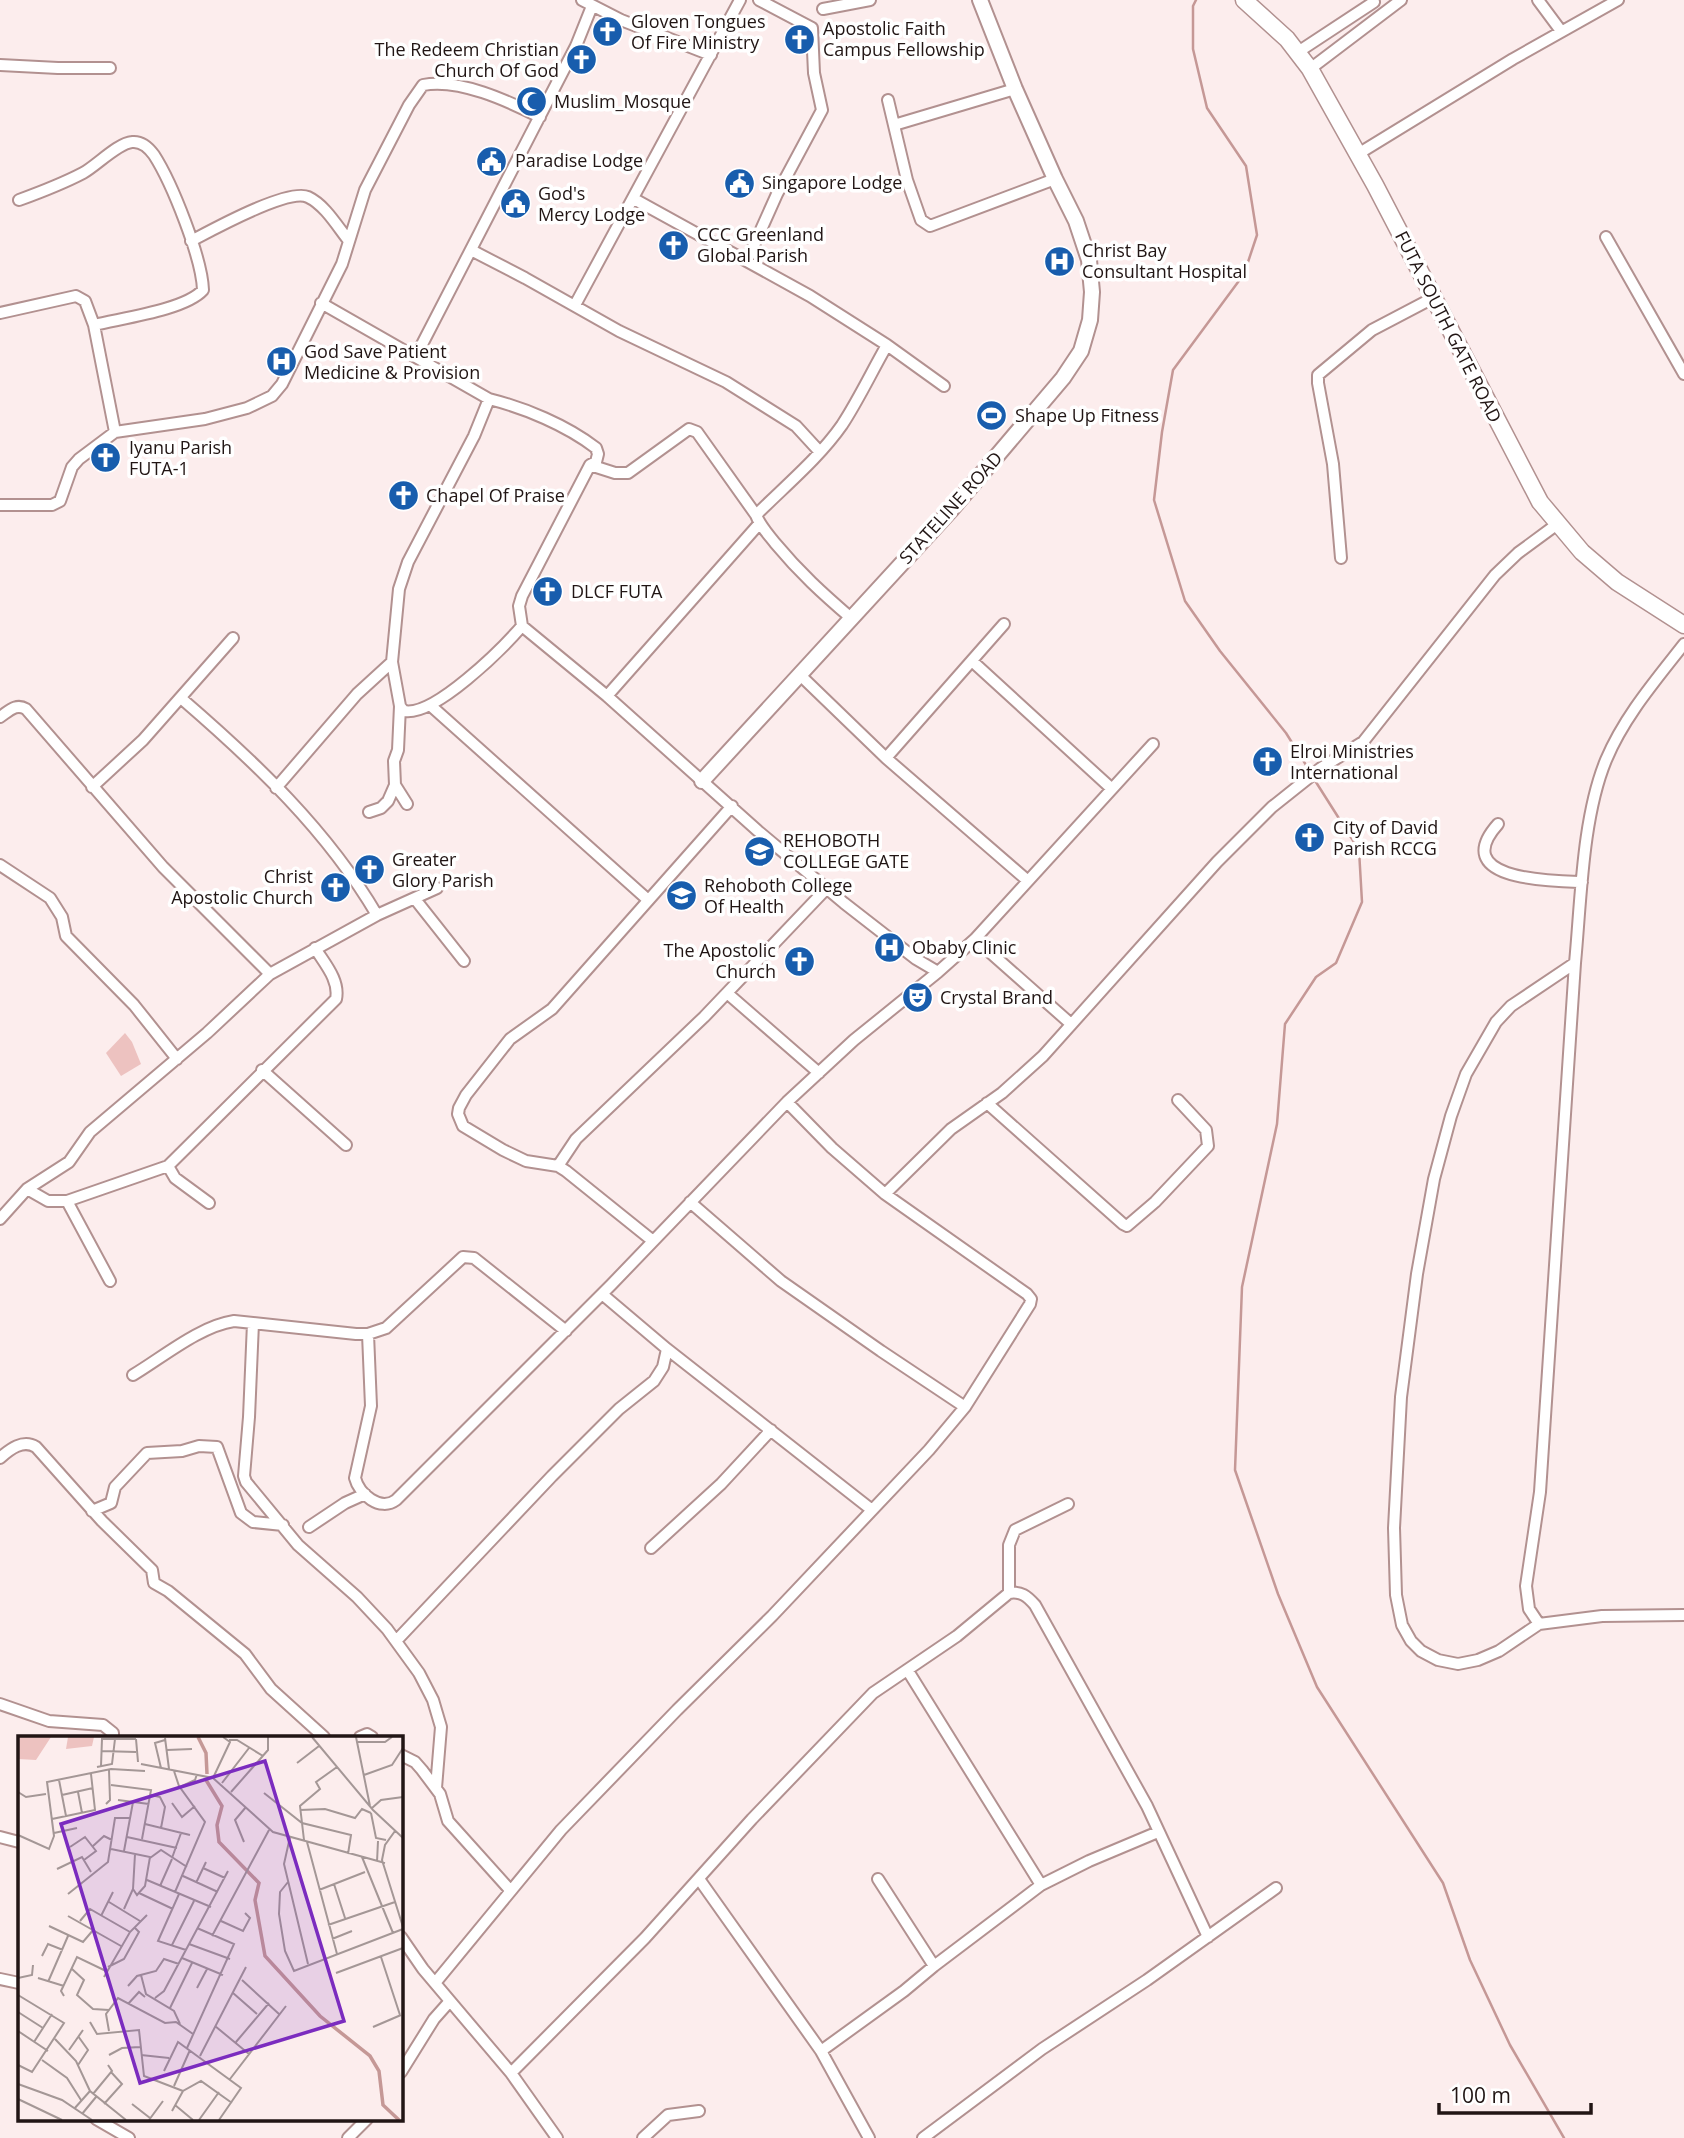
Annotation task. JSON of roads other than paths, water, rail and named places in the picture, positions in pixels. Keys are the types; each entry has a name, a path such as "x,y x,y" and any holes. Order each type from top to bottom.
{"main road":[{"name":"FUTA SOUTH GATE ROAD","path":"1249,1 1287,38 1310,69 1358,154 1521,468 1556,525 1581,552 1617,582 1684,625"}],"street":[{"path":"582,0 621,20 711,55"},
{"path":"575,305 740,0"},
{"path":"747,261 777,194 822,110 814,73 812,28 760,0"},
{"path":"823,9 870,0"},
{"name":"STATELINE ROAD","path":"702,781 951,510 1063,378 1081,351 1090,320 1093,292 1089,260 1076,221 1015,89 982,0"},
{"path":"1310,69 1401,0"},
{"path":"1538,0 1561,31"},
{"path":"1358,154 1561,31 1618,0"},
{"path":"1298,52 1374,2"},
{"path":"416,356 576,46 592,6"},
{"path":"0,65 110,68"},
{"path":"0,505 52,505 60,501 72,467 79,458 115,432 205,419 247,408 272,396 282,384 342,264 365,190 409,105 423,85 434,83 504,99 540,117"},
{"path":"894,125 1015,89"},
{"path":"888,100 907,180 921,220 926,225 930,226 1055,179"},
{"path":"19,200 55,188 85,172 127,143 135,141 153,154 191,241 203,278 204,290 197,297 179,304 94,325"},
{"path":"191,241 252,211 300,194 321,206 349,241"},
{"path":"634,199 810,296 887,345 944,386"},
{"path":"1606,237 1684,374"},
{"path":"471,250 619,331 726,382 796,426 819,451"},
{"path":"0,313 76,296 86,301 94,325 115,432"},
{"path":"1341,558 1333,464 1318,375 1372,330 1433,298"},
{"path":"321,303 489,399 507,403 553,423 592,445 598,454 596,462 590,465 522,596 519,606 522,626 607,696 827,888 907,953 938,972"},
{"path":"607,696 840,427 887,345"},
{"path":"408,804 396,785 394,761 398,750 400,706 393,662 399,589 408,562 474,436 489,399"},
{"path":"590,465 614,473 628,472 689,429 693,429 758,519 805,578 851,618"},
{"path":"885,1194 951,1129 1018,1080 1217,862 1272,807 1321,768 1363,742 1495,575 1518,553 1556,525"},
{"path":"886,758 1004,624"},
{"path":"400,706 404,711 413,713 430,705 488,662 522,626"},
{"path":"92,787 143,740 233,638"},
{"path":"1539,1624 1529,1609 1526,1586 1540,1492 1575,963 1590,820 1605,762 1639,702 1684,644"},
{"path":"972,661 1112,789"},
{"path":"276,788 358,694 393,662"},
{"path":"799,674 886,758 1028,881"},
{"path":"181,699 237,747 317,829 348,869 377,915"},
{"path":"430,705 647,899"},
{"path":"0,717 14,707 26,709 163,867 270,974"},
{"path":"368,1334 371,1406 355,1472 356,1484 381,1505 391,1504 566,1331 787,1102 853,1040 975,939 1153,744"},
{"path":"369,811 381,808 396,785"},
{"path":"653,1241 558,1166 526,1161 463,1125 458,1114 459,1108 466,1094 510,1039 552,1009 647,899 732,807"},
{"path":"1498,824 1485,839 1484,846 1490,864 1515,876 1582,882"},
{"path":"2,871 32,884 50,898 62,917 66,936 134,1005 177,1059"},
{"path":"1,1216 27,1189 69,1162 90,1132 177,1059 270,974 377,915 437,888"},
{"path":"558,1166 576,1139 727,993 827,888"},
{"path":"415,899 464,961"},
{"path":"975,939 1071,1024"},
{"path":"27,1189 48,1201 67,1201 169,1166 262,1070 336,999 336,982 315,948"},
{"path":"1575,963 1525,995 1496,1022 1466,1074 1451,1116 1434,1179 1417,1274 1401,1397 1395,1479 1396,1595 1402,1625 1411,1641 1421,1651 1437,1660 1458,1664 1478,1660 1499,1651 1539,1624 1616,1615 1684,1615"},
{"path":"727,993 818,1073"},
{"path":"262,1070 346,1146"},
{"path":"987,1103 1127,1226 1155,1202 1208,1146 1206,1130 1178,1100"},
{"path":"435,1983 570,1820 772,1616 965,1407 1027,1310 1031,1298 885,1194 832,1148 787,1102"},
{"path":"169,1166 175,1178 209,1203"},
{"path":"67,1201 110,1281"},
{"path":"690,1202 781,1281 965,1407"},
{"path":"134,1375 208,1329 234,1321 368,1334 386,1328 467,1256 474,1258 566,1331"},
{"path":"602,1294 667,1349 872,1510"},
{"path":"253,1323 244,1476 246,1482 298,1545 357,1597 396,1641 419,1673 433,1700 441,1727 436,1788"},
{"path":"396,1641 552,1476 619,1409 654,1381 663,1367 667,1349"},
{"path":"651,1548 721,1484 771,1430"},
{"path":"0,1458 19,1445 31,1444 37,1447 92,1511 152,1570 154,1583 168,1591 245,1654 271,1689 323,1736"},
{"path":"92,1511 111,1503 115,1487 148,1453 182,1451 199,1446 217,1447 241,1513 253,1522 283,1525"},
{"path":"309,1527 345,1503 365,1494"},
{"path":"1009,1593 1009,1545 1015,1530 1068,1504"},
{"path":"511,2073 645,1938 752,1819 873,1693 957,1636 1009,1593 1021,1593 1035,1605 1147,1806 1208,1937"},
{"path":"908,1671 1041,1885"},
{"path":"0,1704 49,1721 103,1725 113,1732 113,1736"},
{"path":"422,1770 438,1747"},
{"path":"402,1756 415,1762 422,1770 436,1788 449,1821 510,1890"},
{"path":"821,2051 1041,1885 1158,1832"},
{"path":"0,1837 18,1842"},
{"path":"699,1879 821,2051 869,2138"},
{"path":"878,1879 934,1966"},
{"path":"923,2138 1063,2035 1276,1888"},
{"path":"402,1938 435,1983 511,2073 557,2138"},
{"path":"0,1979 18,1983"},
{"path":"402,2070 434,2019 450,2001"},
{"path":"643,2138 668,2115 699,2111"},
{"path":"98,2120 130,2138"},
{"path":"348,2138 366,2120"}],"waterway":[{"path":"1196,0 1193,6 1193,49 1207,108 1246,166 1257,235 1244,274 1173,370 1154,500 1185,601 1220,651 1286,733 1311,773"},
{"path":"1314,779 1359,850 1362,902 1336,963 1316,977 1285,1024 1277,1124 1242,1287 1235,1470 1278,1594 1317,1687 1443,1883 1470,1960 1510,2045 1564,2138"}],"place":[{"name":"Gloven Tongues Of Fire Ministry","path":"608,32"},
{"name":"Apostolic Faith Campus Fellowship","path":"800,39"},
{"name":"The Redeem Christian Church Of God","path":"582,60"},
{"name":"Muslim_Mosque","path":"531,102"},
{"name":"Paradise Lodge","path":"492,161"},
{"name":"Singapore Lodge","path":"739,183"},
{"name":"God's Mercy Lodge","path":"515,204"},
{"name":"CCC Greenland Global Parish","path":"674,245"},
{"name":"Christ Bay Consultant Hospital","path":"1059,261"},
{"name":"God Save Patient Medicine & Provision","path":"281,362"},
{"name":"Shape Up Fitness","path":"992,416"},
{"name":"Iyanu Parish FUTA-1","path":"106,458"},
{"name":"Chapel Of Praise","path":"403,496"},
{"name":"DLCF FUTA","path":"548,592"},
{"name":"Elroi Ministries International","path":"1267,762"},
{"name":"City of David Parish RCCG","path":"1310,838"},
{"name":"REHOBOTH COLLEGE GATE","path":"760,851"},
{"name":"Greater Glory Parish","path":"369,870"},
{"name":"Christ Apostolic Church","path":"336,887"},
{"name":"Rehoboth College Of Health","path":"681,896"},
{"name":"Obaby Clinic","path":"889,948"},
{"name":"The Apostolic Church","path":"799,961"},
{"name":"Crystal Brand","path":"917,998"}]}
